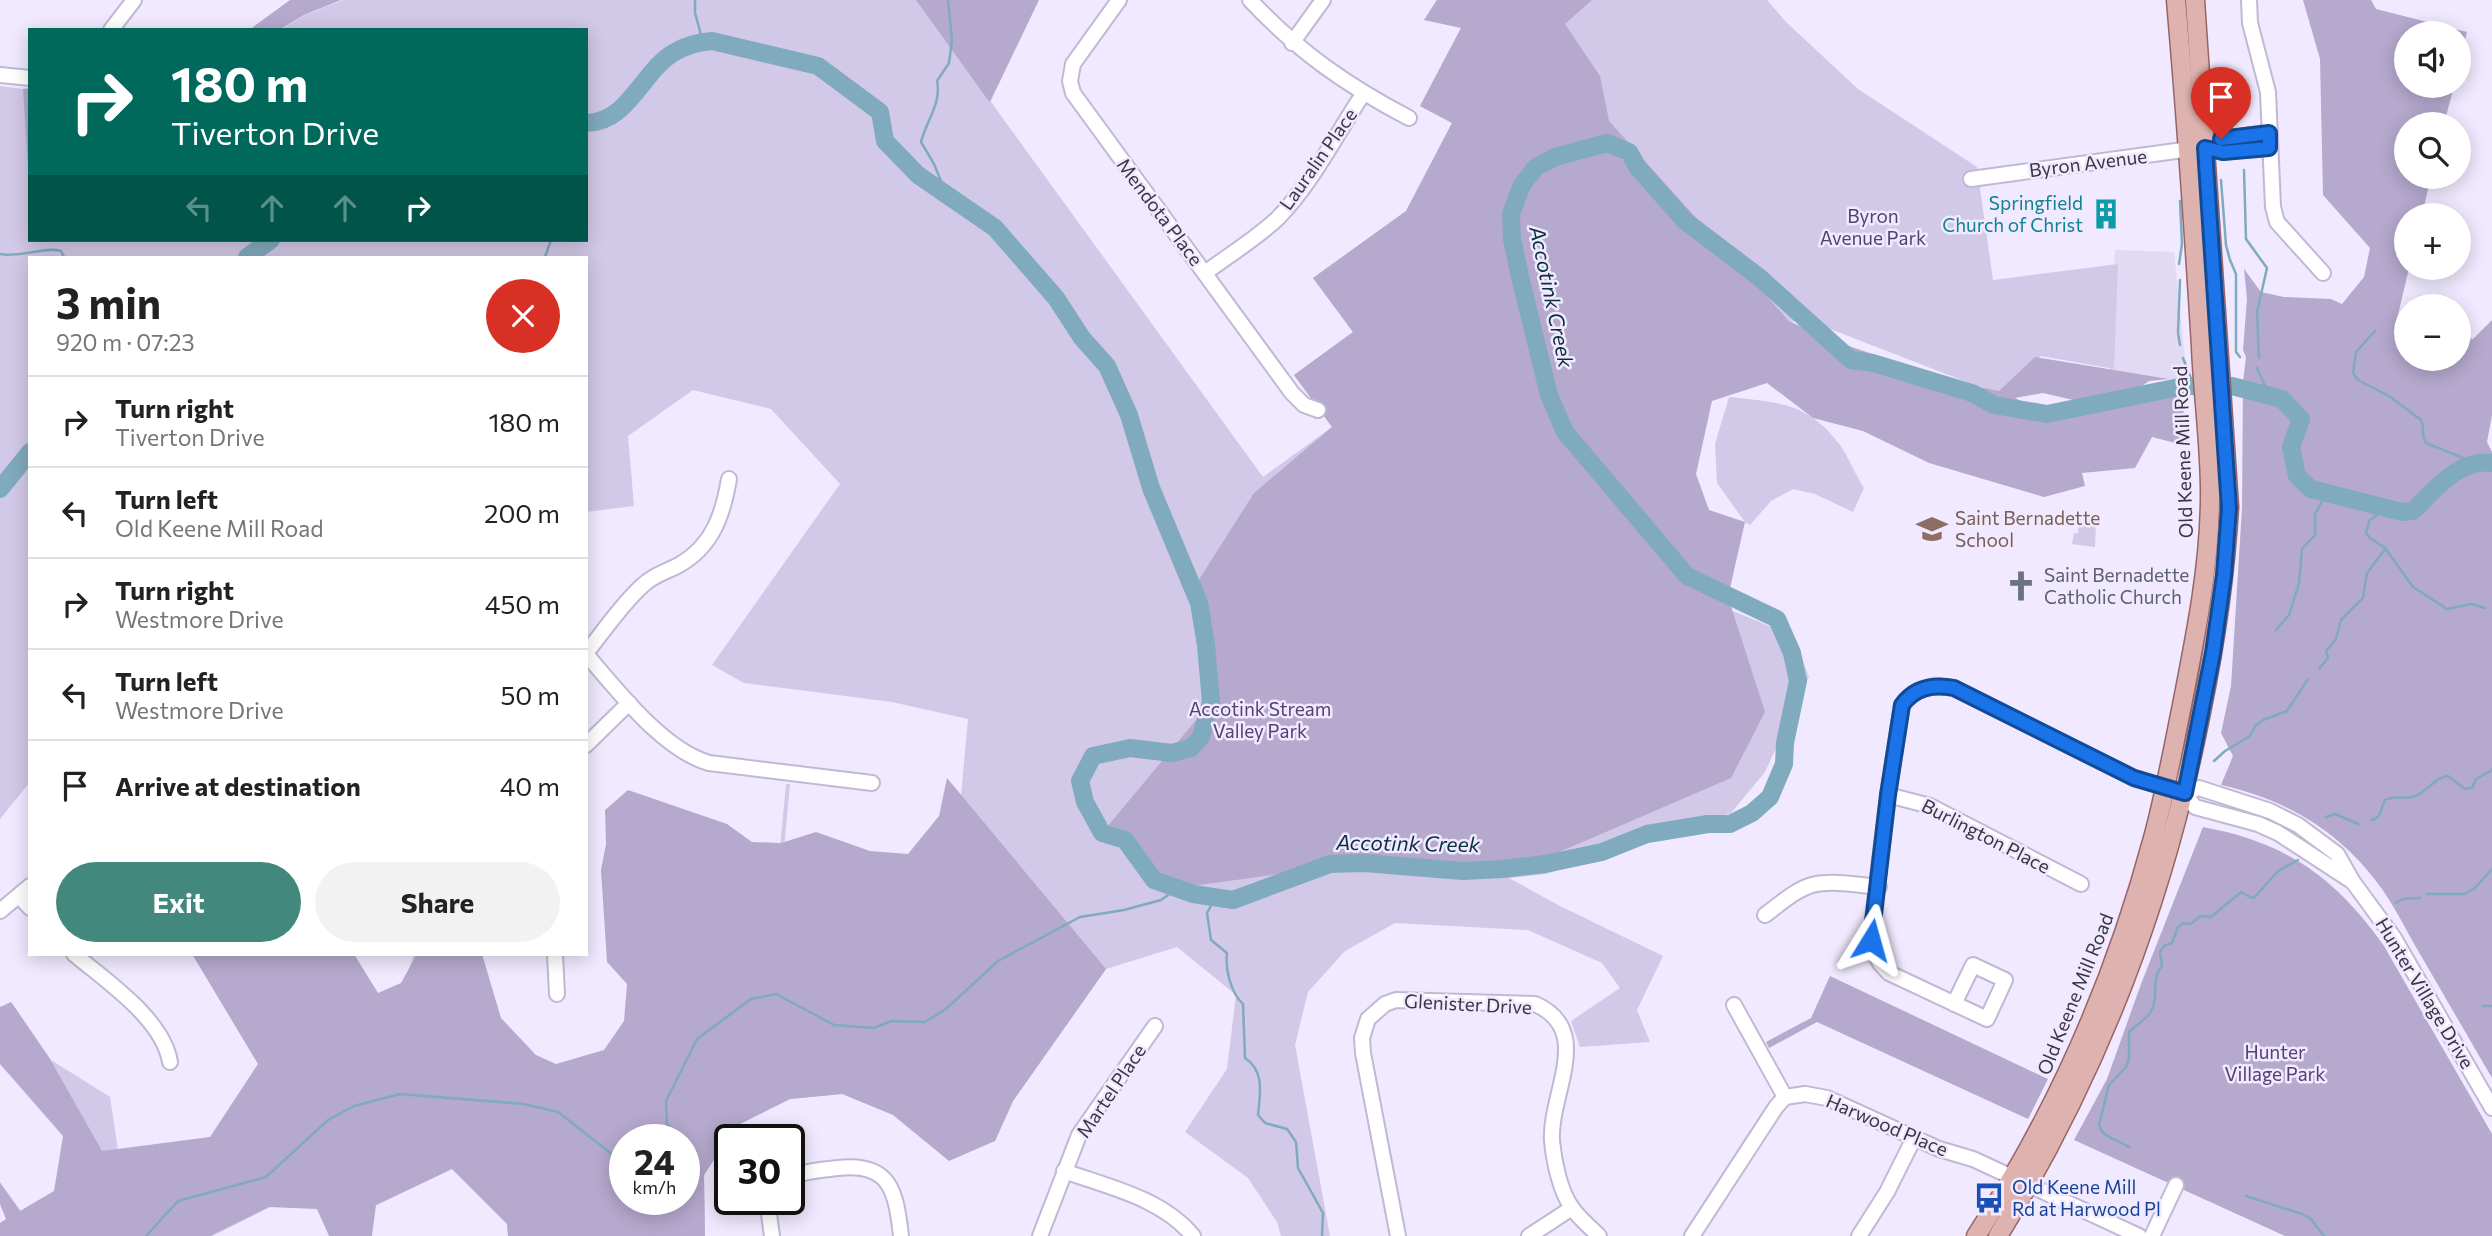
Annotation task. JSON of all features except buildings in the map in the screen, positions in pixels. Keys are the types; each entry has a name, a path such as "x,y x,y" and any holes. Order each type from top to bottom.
{"main road":[{"name":"Old Keene Mill Road","path":"1998,1236 2029,1185 2077,1092 2125,983 2144,930 2185,793 2213,653 2224,575 2229,508 2222,417 2209,345 2187,150 2176,0"},
{"name":"Old Keene Mill Road","path":"1976,1236 2013,1177 2053,1103 2091,1020 2121,942 2154,836 2193,651 2206,573 2210,496 2204,412 2209,345 2205,148 2195,0"}],"street":[{"path":"113,28 134,0"},
{"name":"Mendota Place","path":"1119,0 1073,64 1070,86 1079,103 1292,393 1304,404 1318,410"},
{"path":"1250,0 1292,43 1363,93 1409,118"},
{"path":"1292,43 1323,0"},
{"path":"2249,0 2250,23 2268,92 2273,207 2277,222 2323,273"},
{"path":"0,75 28,78"},
{"name":"Lauralin Place","path":"1205,273 1264,230 1285,210 1303,187 1363,93"},
{"name":"Byron Avenue","path":"1971,178 2205,148 2223,152 2269,140"},
{"path":"588,652 641,586 692,557 707,541 719,520 729,479"},
{"path":"588,656 629,703 673,745 701,761 872,783"},
{"name":"Hunter Village Drive","path":"1954,1004 1889,973 1880,963 1871,940 1888,795 1902,705 1908,696 1932,686 1954,688 2134,778 2185,793 2199,788 2225,795 2270,811 2298,825 2337,855 2353,882 2394,937 2492,1108"},
{"path":"588,743 629,703"},
{"name":"Burlington Place","path":"1888,795 1930,806 2081,884"},
{"path":"1765,915 1789,897 1812,885 1833,883 1879,887"},
{"path":"0,911 24,891"},
{"path":"76,956 158,1031 168,1050 170,1062"},
{"path":"555,956 557,994"},
{"name":"Glenister Drive","path":"1398,1236 1362,1038 1364,1027 1373,1013 1396,1000 1526,1003 1546,1009 1560,1022 1567,1039 1567,1051 1553,1114 1552,1141 1561,1184 1572,1208 1599,1236"},
{"path":"1692,1236 1776,1107 1786,1097 1734,1005"},
{"name":"Martel Place","path":"1040,1236 1064,1171 1086,1125 1155,1026"},
{"name":"Harwood Place","path":"1786,1097 1817,1095 1913,1138 2013,1177 2139,1236"},
{"path":"1859,1236 1887,1192 1913,1138"},
{"path":"805,1172 856,1166 876,1172 893,1192 901,1236"},
{"path":"1064,1171 1159,1207 1176,1218 1193,1236"},
{"path":"2152,1236 2176,1185"},
{"path":"1529,1236 1572,1208"},
{"path":"769,1215 772,1236"}],"shaded area":[{"path":"2115,250 2174,252 2187,378 2169,379 2109,369"}],"green space":[{"path":"290,0 341,0 304,15 282,28 252,28"},
{"name":"Accotink Stream Valley Park","path":"343,0 917,0 1263,477 1332,427 1294,375 1353,332 1313,278 1406,211 1452,123 1420,106 1461,28 1451,21 1424,20 1437,0 1767,0 1786,22 1858,89 1977,167 1993,280 2118,264 2114,369 2041,356 2000,395 1825,327 1789,321 1639,202 1721,606 1793,636 1809,677 1765,772 1731,813 1546,874 1509,878 1663,956 1637,1010 1650,1042 1580,1047 1571,1021 1620,988 1602,963 1528,930 1395,923 1345,951 1308,992 1295,1045 1330,1236 1281,1236 1277,1222 1248,1178 1185,1132 1227,1069 1236,995 1177,947 1106,969 1013,1101 995,1141 924,1097 842,1094 790,1099 740,1124 714,1124 714,1160 704,1175 705,1236 508,1236 507,1224 452,1169 356,1215 335,1175 212,1236 0,1236 8,1219 0,1202 0,1182 21,1211 56,1191 64,1136 0,1008 12,1003 51,1060 110,1097 118,1150 212,1137 391,1024 413,956 480,956 485,1051 547,1085 635,1056 778,869 786,784 790,784 782,871 924,888 960,807 968,719 892,702 744,683 712,665 840,484 771,409 693,390 628,436 634,506 588,512 588,256 28,256 28,784 0,819 0,86 24,89 28,147 28,242 588,242 588,28 283,28 305,15"},
{"path":"916,0 1039,0 990,102 988,100"},
{"path":"1437,0 1592,0 1565,24 1600,76 1609,121 1789,321 1828,339 1958,383 1999,391 2035,357 2169,379 2149,381 2131,394 2184,386 2183,445 2152,437 2135,468 2082,473 2085,486 2044,497 1929,463 1863,431 1813,418 1767,383 1712,401 1696,474 1709,510 1745,522 1728,597 1765,712 1731,778 1527,866 1315,869 1178,888 1102,833 1211,702 1193,589 1254,493 1332,427 1294,375 1353,332 1313,278 1406,211 1452,123 1420,106 1461,28 1424,20","holes":["2043,393 2099,406 2047,414 2015,398"]},
{"path":"2303,0 2371,0 2376,9 2423,21 2394,21 2394,98 2451,98 2447,112 2394,112 2394,189 2428,189 2425,203 2394,203 2394,280 2406,280 2403,294 2394,294 2394,371 2471,371 2471,338 2492,320 2492,415 2487,442 2492,452 2492,1078 2392,904 2366,869 2331,835 2312,822 2269,800 2221,785 2233,756 2221,733 2231,686 2242,508 2243,382 2246,357 2243,350 2247,299 2244,269 2261,292 2284,297 2331,299 2342,304 2364,277 2370,248 2323,195 2320,59"},
{"path":"28,88 28,165 23,89"},
{"path":"1729,397 1791,407 1816,420 1828,431 1840,445 1864,488 1853,512 1815,494 1793,489 1771,501 1750,525 1745,522 1717,483 1715,444"},
{"path":"2079,521 2096,523 2095,547 2072,544 2074,533 2078,533"},
{"path":"947,778 1106,969 1013,1101 995,1141 949,1161 893,1115 842,1094 790,1099 740,1124 714,1124 714,1160 704,1175 705,1236 508,1236 507,1224 452,1169 376,1205 372,1236 329,1236 317,1209 269,1207 210,1236 0,1236 0,1223 6,1219 0,1204 0,1183 20,1211 54,1191 63,1136 0,1064 0,1007 11,1002 50,1059 102,1151 210,1137 258,1064 193,956 355,956 378,993 401,983 416,956 483,956 501,1018 536,1055 556,1064 604,1050 624,1021 627,984 607,962 601,870 606,844 605,810 628,790 727,824 752,842 781,843 816,832 870,851 908,854 939,816"},
{"name":"Hunter Village Park","path":"2203,827 2260,842 2307,867 2328,882 2347,901 2384,946 2492,1134 2492,1236 2285,1236 2074,1140 2107,1079"},
{"path":"1830,976 2048,1079 2028,1119 1817,1022 1769,1048 1766,1042 1811,1018"}],"waterway":[{"path":"695,0 695,13 703,42"},
{"path":"947,196 934,164 921,142 937,97 937,81 949,63 952,40 948,0"},
{"name":"Accotink Creek","path":"588,123 601,121 613,114 663,60 698,43 712,41 818,66 880,112 885,141 918,175 995,228 1056,298 1082,338 1107,366 1129,415 1151,488 1199,603 1211,702 1201,737 1191,748 1172,753 1130,748 1093,756 1080,781 1085,802 1102,833 1125,840 1154,880 1193,894 1233,900 1330,864 1364,863 1463,871 1545,864 1602,852 1647,834 1708,824 1730,824 1752,813 1770,797 1784,764 1785,743 1798,681 1792,653 1777,619 1687,576 1565,432 1549,395 1512,239 1511,214 1522,185 1536,167 1555,157 1607,143 1629,152 1638,168 1685,221 1759,277 1851,360 1873,363 1972,393 1994,405 2047,414 2184,386 2232,386 2282,399 2301,419 2291,447 2297,476 2311,489 2402,512 2413,511 2458,470 2469,465 2492,463"},
{"path":"2244,170 2246,239 2267,268 2257,312 2259,358"},
{"path":"2221,180 2226,245 2236,274 2236,352 2240,357"},
{"path":"2179,264 2182,244 2180,201"},
{"name":"Accotink Creek","path":"248,256 268,242"},
{"path":"545,256 550,242"},
{"path":"0,254 16,255 55,250 61,251 64,256"},
{"path":"2180,280 2180,345"},
{"path":"2375,331 2356,352 2353,373 2358,380 2389,396 2421,420 2426,443 2473,462"},
{"path":"2183,358 2194,386"},
{"path":"2257,368 2269,395"},
{"name":"Accotink Creek","path":"0,489 28,454"},
{"path":"2276,630 2289,615 2299,583 2302,549 2315,535 2315,514 2327,493"},
{"path":"2384,509 2369,521 2366,533 2385,548 2413,587 2447,609 2471,604 2485,608"},
{"path":"2319,669 2328,658 2326,651 2336,639 2341,620 2363,598 2367,573 2385,549"},
{"path":"2214,761 2250,736 2256,725 2263,720 2287,711 2308,679"},
{"path":"2371,820 2379,815 2385,800 2413,797 2448,776 2465,789 2472,788 2476,779 2492,770"},
{"path":"2326,817 2335,814 2358,824"},
{"path":"2129,1147 2107,1136 2099,1125 2109,1085 2126,1067 2129,1058 2129,1032 2148,1016 2153,1007 2156,977 2162,966 2160,952 2164,946 2172,943 2178,927 2183,923 2191,924 2200,916 2211,917 2241,892 2254,898 2278,871 2298,860"},
{"path":"2427,894 2464,894 2475,888 2492,869"},
{"path":"667,1124 666,1101 697,1039 751,999 776,994 834,1025 874,1028 891,1021 925,1022 946,1009 998,961 1080,917 1124,910 1161,900 1178,888"},
{"path":"1216,897 1207,913 1211,940 1227,953 1230,981 1243,1004 1245,1058 1256,1069 1260,1084 1258,1115 1265,1123 1287,1129 1296,1142 1298,1168 1323,1213 1322,1236"},
{"path":"2396,903 2403,899 2420,898"},
{"path":"2483,1006 2492,1006"},
{"path":"146,1236 178,1201 266,1177 328,1120 354,1106 400,1094 524,1104 558,1112 609,1152"},
{"path":"2246,1196 2310,1218 2324,1236"}],"place":[{"name":"Springfield Church of Christ","path":"2106,214"},
{"name":"Saint Bernadette School","path":"1932,529"},
{"name":"Saint Bernadette Catholic Church","path":"2021,586"},
{"name":"Old Keene Mill Rd at Harwood Pl","path":"1989,1198"}],"route":[{"path":"1871,940 1888,795 1902,705 1908,696 1919,690 1943,685 1954,688 2134,778 2185,793 2213,653 2227,549 2229,508 2205,148 2223,152 2269,148 2269,133 2221,139"}],"park label":[{"name":"Byron Avenue Park","path":"1873,227"}]}
